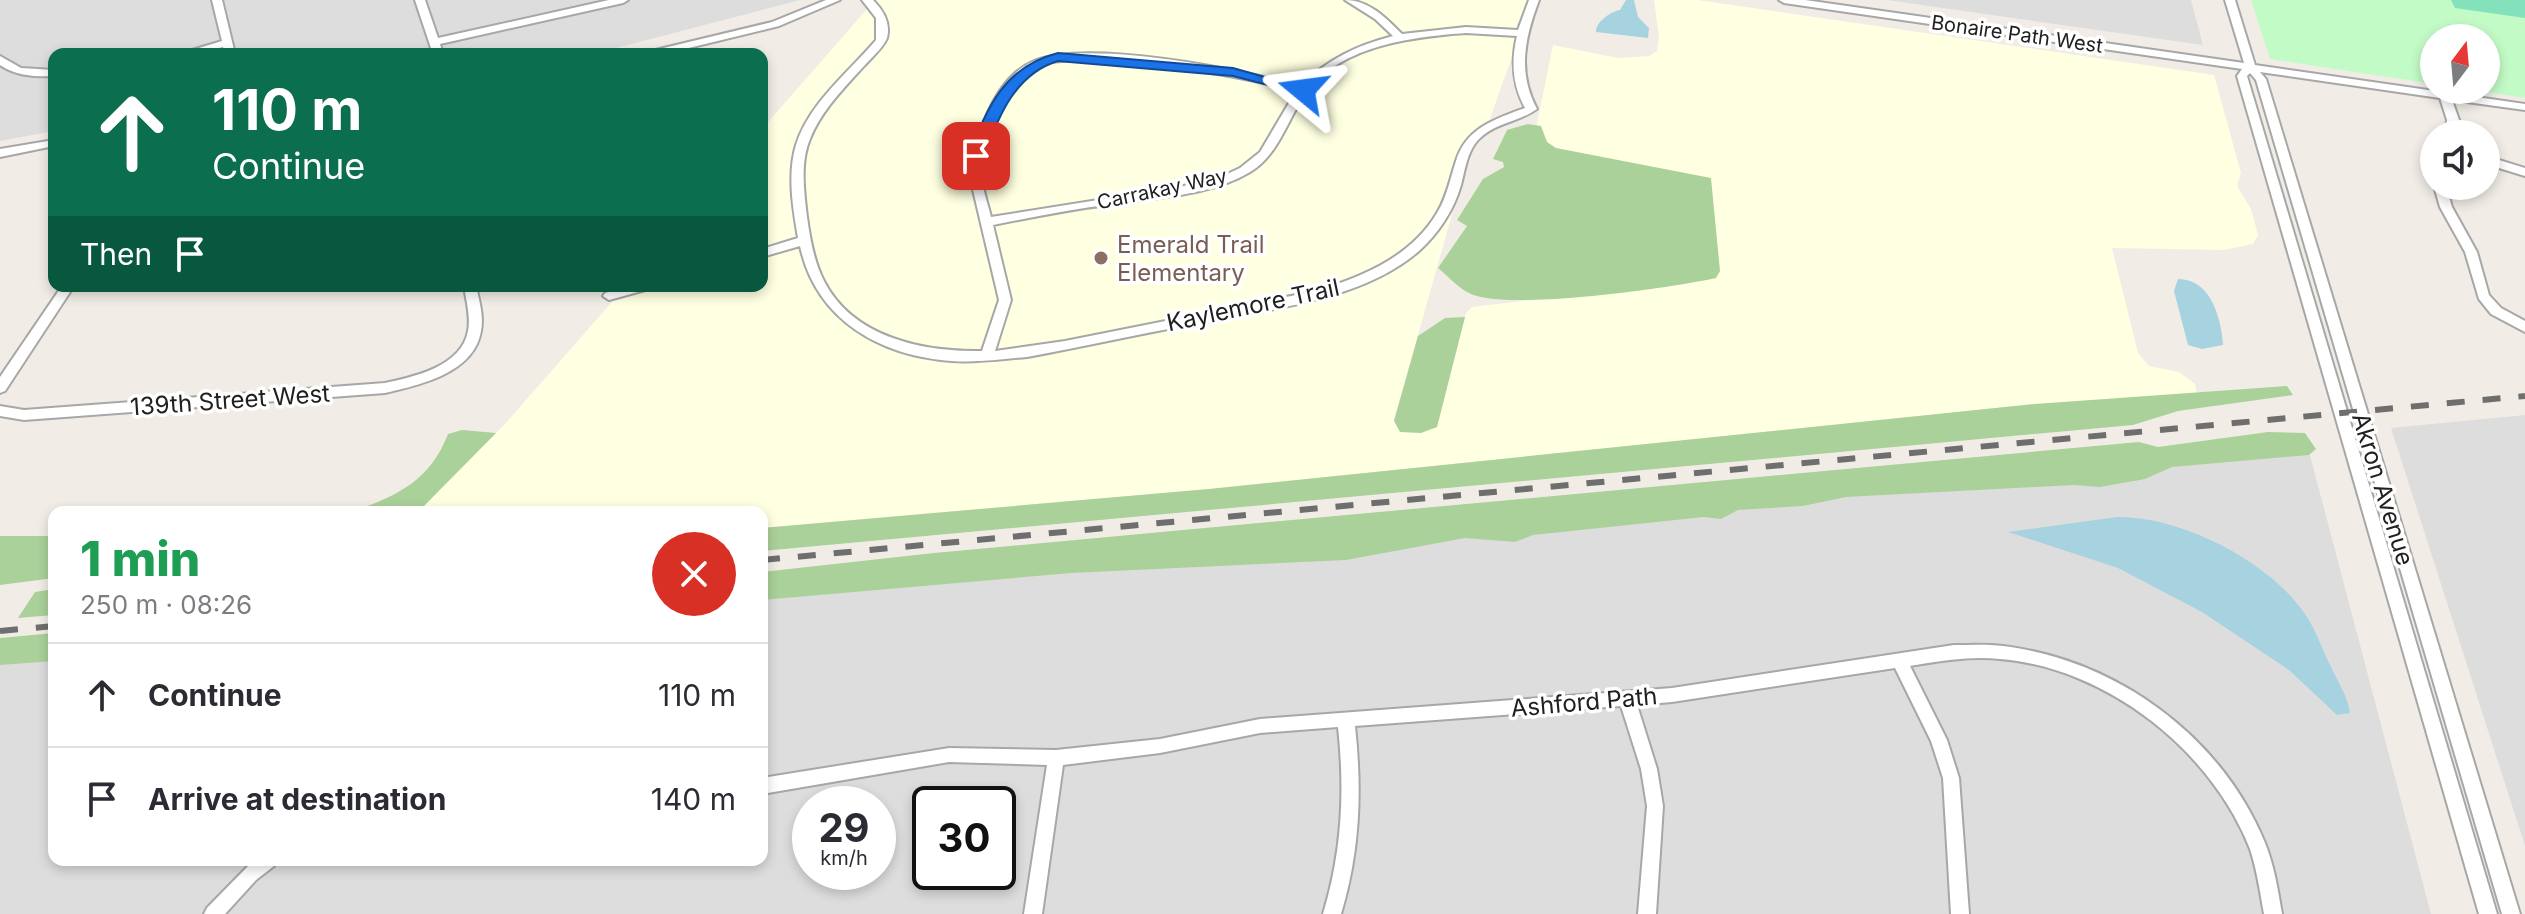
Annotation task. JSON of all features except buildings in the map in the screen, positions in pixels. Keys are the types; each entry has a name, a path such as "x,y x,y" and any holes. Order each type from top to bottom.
{"street":[{"path":"217,0 229,48"},
{"path":"420,0 437,48 605,2 623,0"},
{"path":"676,48 775,24 835,0"},
{"name":"Kaylemore Trail","path":"867,0 879,11 884,28 881,40 816,119 798,160 804,241 817,282 833,305 859,327 879,338 929,354 988,356 1316,295 1357,281 1423,244 1447,207 1464,151 1475,136 1487,127 1531,109 1520,83 1521,33"},
{"path":"1350,0 1379,17 1400,38"},
{"path":"1521,33 1534,0"},
{"name":"Bonaire Path West","path":"1784,0 2420,92"},
{"name":"Akron Avenue","path":"2230,0 2250,67 2261,79 2511,914"},
{"name":"Carrakay Way","path":"987,222 1155,194 1244,171 1271,145 1303,90 1335,63 1400,38 1468,29 1521,33"},
{"path":"988,356 988,341 1004,310 1005,300 976,177 976,156 988,123 1017,78 1034,64 1058,57 1249,75 1303,90"},
{"path":"0,59 9,67 25,72 48,73"},
{"name":"Akron Avenue","path":"2250,67 2242,76 2488,914"},
{"name":"Bonaire Path West","path":"2500,104 2525,107"},
{"path":"0,153 48,144"},
{"path":"2500,164 2525,172"},
{"path":"2444,200 2471,252 2483,296 2496,311 2525,327"},
{"path":"768,251 804,241"},
{"path":"0,388 64,292"},
{"name":"139th Street West","path":"4,412 385,388 416,382 448,366 473,340 475,321 471,292"},
{"path":"609,296 623,292"},
{"name":"Ashford Path","path":"768,785 949,755 1056,758 1160,746 1260,726 1627,700 1976,650 2030,657 2094,678 2144,706 2196,751 2237,805 2263,862 2273,914"},
{"path":"1899,660 1939,740 1951,778 1960,914"},
{"path":"1627,700 1649,769 1655,806 1647,914"},
{"path":"1332,914 1342,885 1352,818 1354,787 1346,721"},
{"path":"1033,914 1056,758"},
{"path":"213,914 260,866"}],"shaded area":[{"path":"0,0 800,0 616,48 48,48 48,132 0,141"},
{"name":"Emerald Trail Elementary","path":"875,0 1532,0 1487,127 1474,136 1394,420 1401,432 1437,427 1466,313 1472,307 1716,278 1533,143 1553,45 1618,58 1649,56 1657,51 1659,37 1654,0 1698,0 2214,75 2241,173 2237,186 2251,209 2258,235 2253,244 2224,250 2112,248 2138,353 2149,366 2179,372 2195,384 2197,394 2037,404 1209,489 768,527 768,506 424,506 505,424 621,292 768,292 768,122"},
{"path":"1887,0 2191,0 2203,45"},
{"path":"2525,415 2525,846 2391,428"},
{"path":"2307,444 2431,914 0,914 0,663 48,659 48,866 768,866 768,589"}],"green space":[{"path":"2251,0 2525,0 2525,98 2500,94 2500,24 2420,24 2420,82 2270,59"},
{"path":"2451,0 2525,0 2525,18 2455,8"},
{"path":"1528,124 1541,126 1547,142 1556,148 1711,178 1720,271 1716,278 1629,292 1553,299 1491,299 1471,294 1458,286 1438,268 1467,226 1457,220 1483,179 1504,167 1503,162 1493,159 1507,130"},
{"path":"1465,317 1437,427 1421,433 1400,432 1394,421 1418,336 1445,318"},
{"path":"2287,386 2293,395 2178,411 2133,425 768,550 768,527 1209,489 2035,404"},
{"path":"462,430 496,433 424,506 367,506 397,493 422,475 441,450 448,434"},
{"path":"2268,432 2305,433 2316,449 2309,455 2172,467 2145,479 2100,487 2074,485 1846,497 1803,506 1738,510 1721,519 1704,517 1533,535 1515,542 1465,538 1346,560 1071,573 768,599 768,571 934,553 2139,442 2158,447"},
{"path":"0,536 48,536 48,579 0,585"},
{"path":"48,590 48,616 18,618 35,592"},
{"path":"48,634 48,661 0,665 0,638"}],"water":[{"path":"1626,0 1634,0 1638,17 1649,28 1648,38 1596,32 1601,21 1620,10"},
{"path":"2178,279 2199,286 2206,293 2217,312 2223,345 2202,349 2188,345 2174,291"},
{"path":"2117,517 2169,524 2196,534 2223,546 2272,578 2311,623 2345,695 2350,713 2337,715 2289,670 2202,612 2118,568 2008,532"}],"railway":[{"path":"768,559 2525,396"},
{"path":"0,631 48,627"}],"place":[{"name":"Emerald Trail Elementary","path":"1101,258"}],"route":[{"path":"976,156 988,123 1017,78 1034,64 1058,57 1233,72 1303,90"}]}
